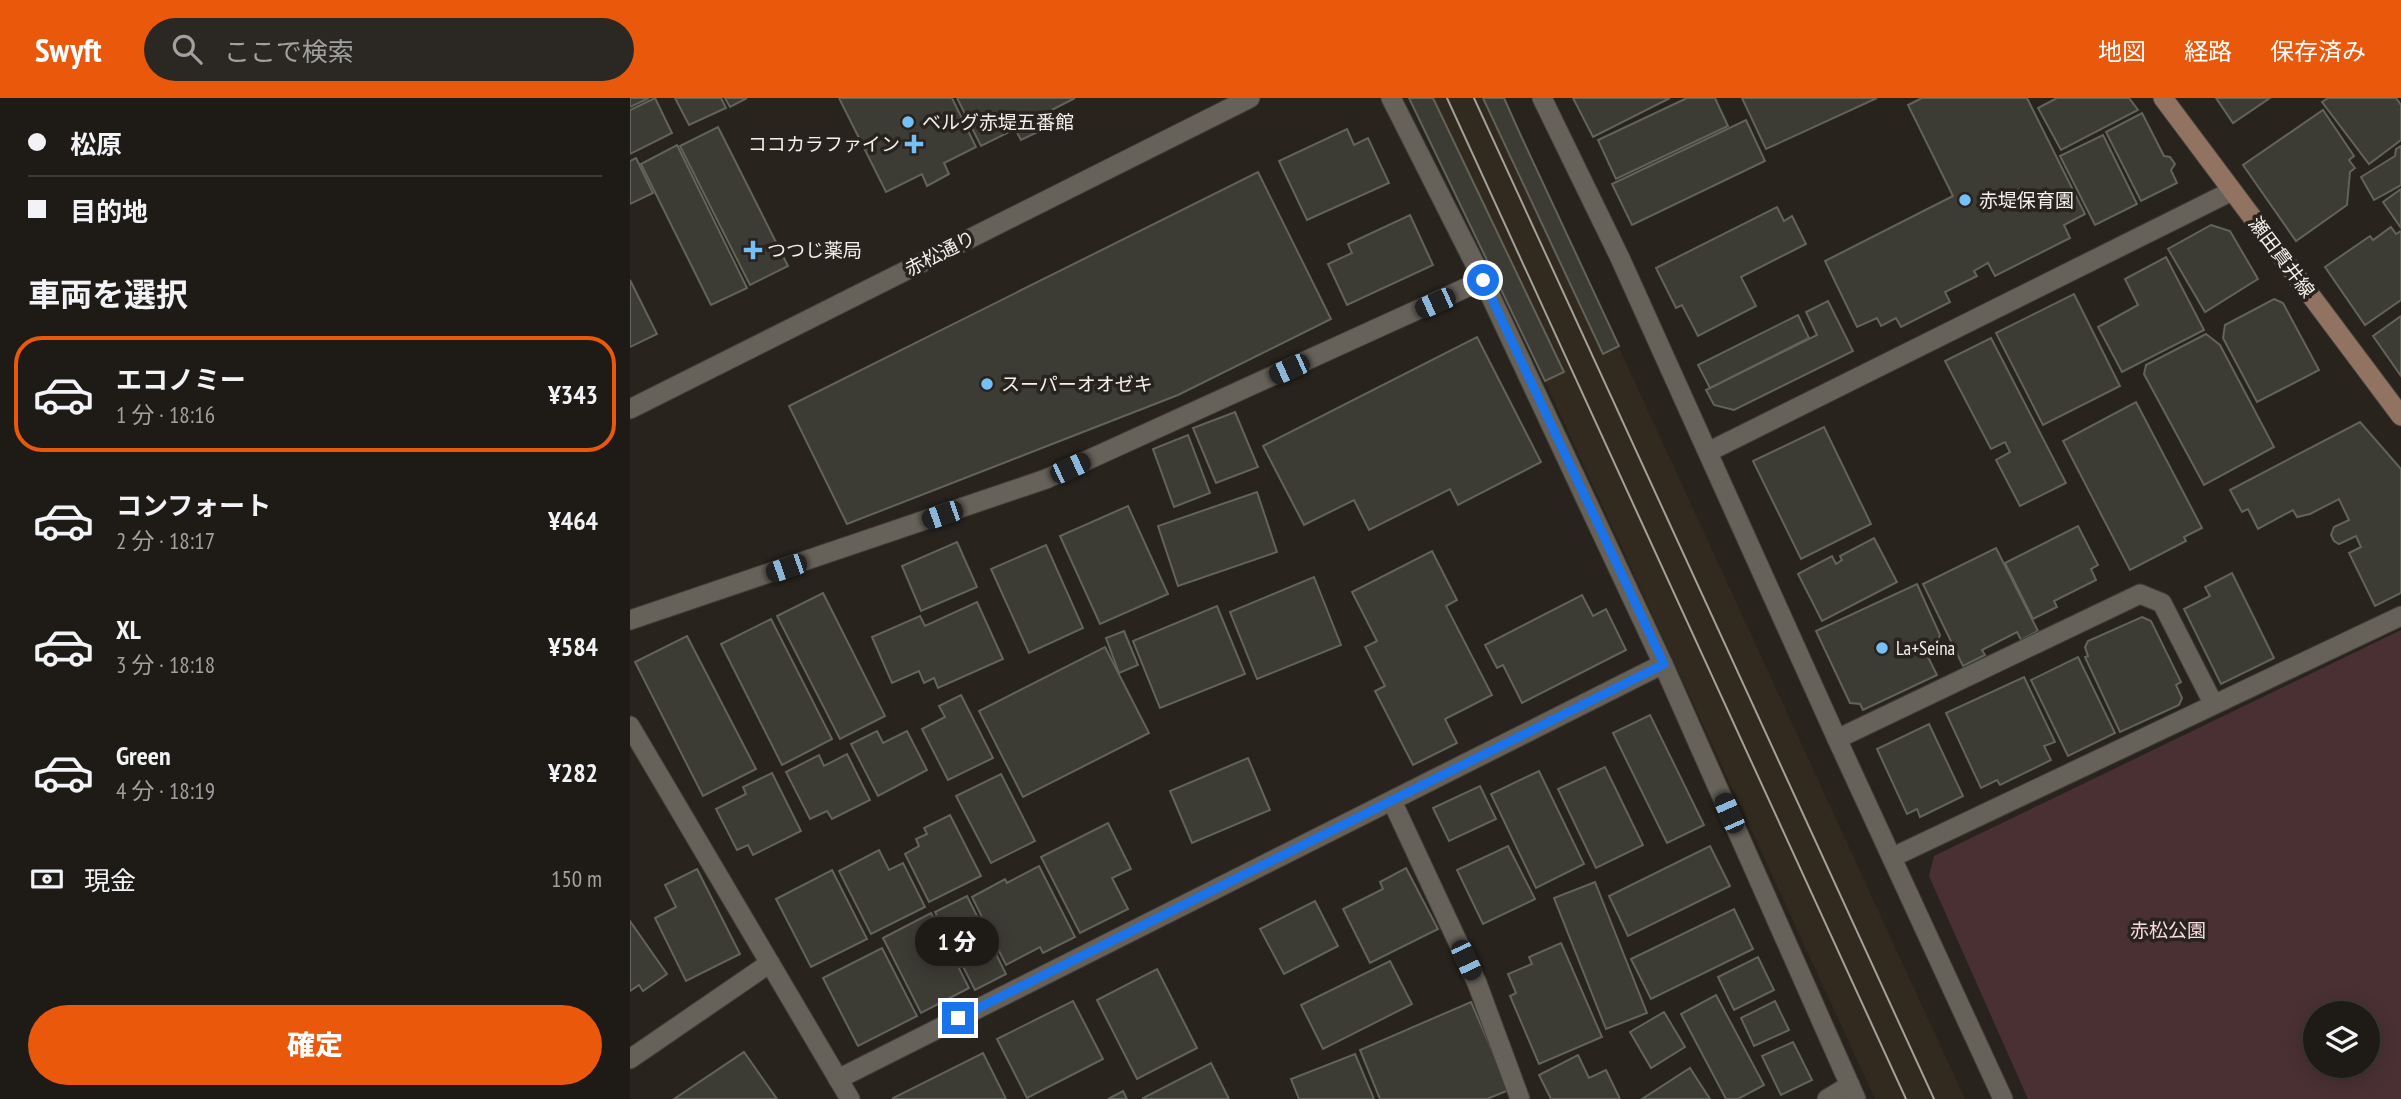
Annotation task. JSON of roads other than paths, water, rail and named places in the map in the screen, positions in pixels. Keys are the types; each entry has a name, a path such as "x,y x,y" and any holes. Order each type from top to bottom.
{"main road":[{"name":"瀬田貫井線","path":"2163,98 2401,416"}],"street":[{"name":"赤松通り","path":"630,409 1250,98"},
{"path":"1391,98 1483,280 1664,664 1853,1092 1827,1099"},
{"path":"1542,98 1620,258 2003,1099"},
{"path":"1708,452 2232,191"},
{"path":"630,620 1046,480 1483,280"},
{"path":"1837,739 2140,594 2162,603 2213,703"},
{"path":"1893,857 2401,616"},
{"path":"838,1079 1664,664"},
{"path":"630,726 850,1099"},
{"path":"1392,801 1477,983 1520,1099"},
{"path":"630,1059 770,963"}],"tram line":[{"path":"1447,98 1906,1099"},
{"path":"1474,98 1934,1099"}],"place":[{"name":"ベルグ赤堤五番館","path":"908,122"},
{"name":"ココカラファイン","path":"914,144"},
{"name":"赤堤保育園","path":"1965,200"},
{"name":"つつじ薬局","path":"753,250"},
{"name":"スーパーオオゼキ","path":"987,384"},
{"name":"La+Seina","path":"1882,648"}],"park label":[{"name":"赤松公園","path":"2168,930"}]}
